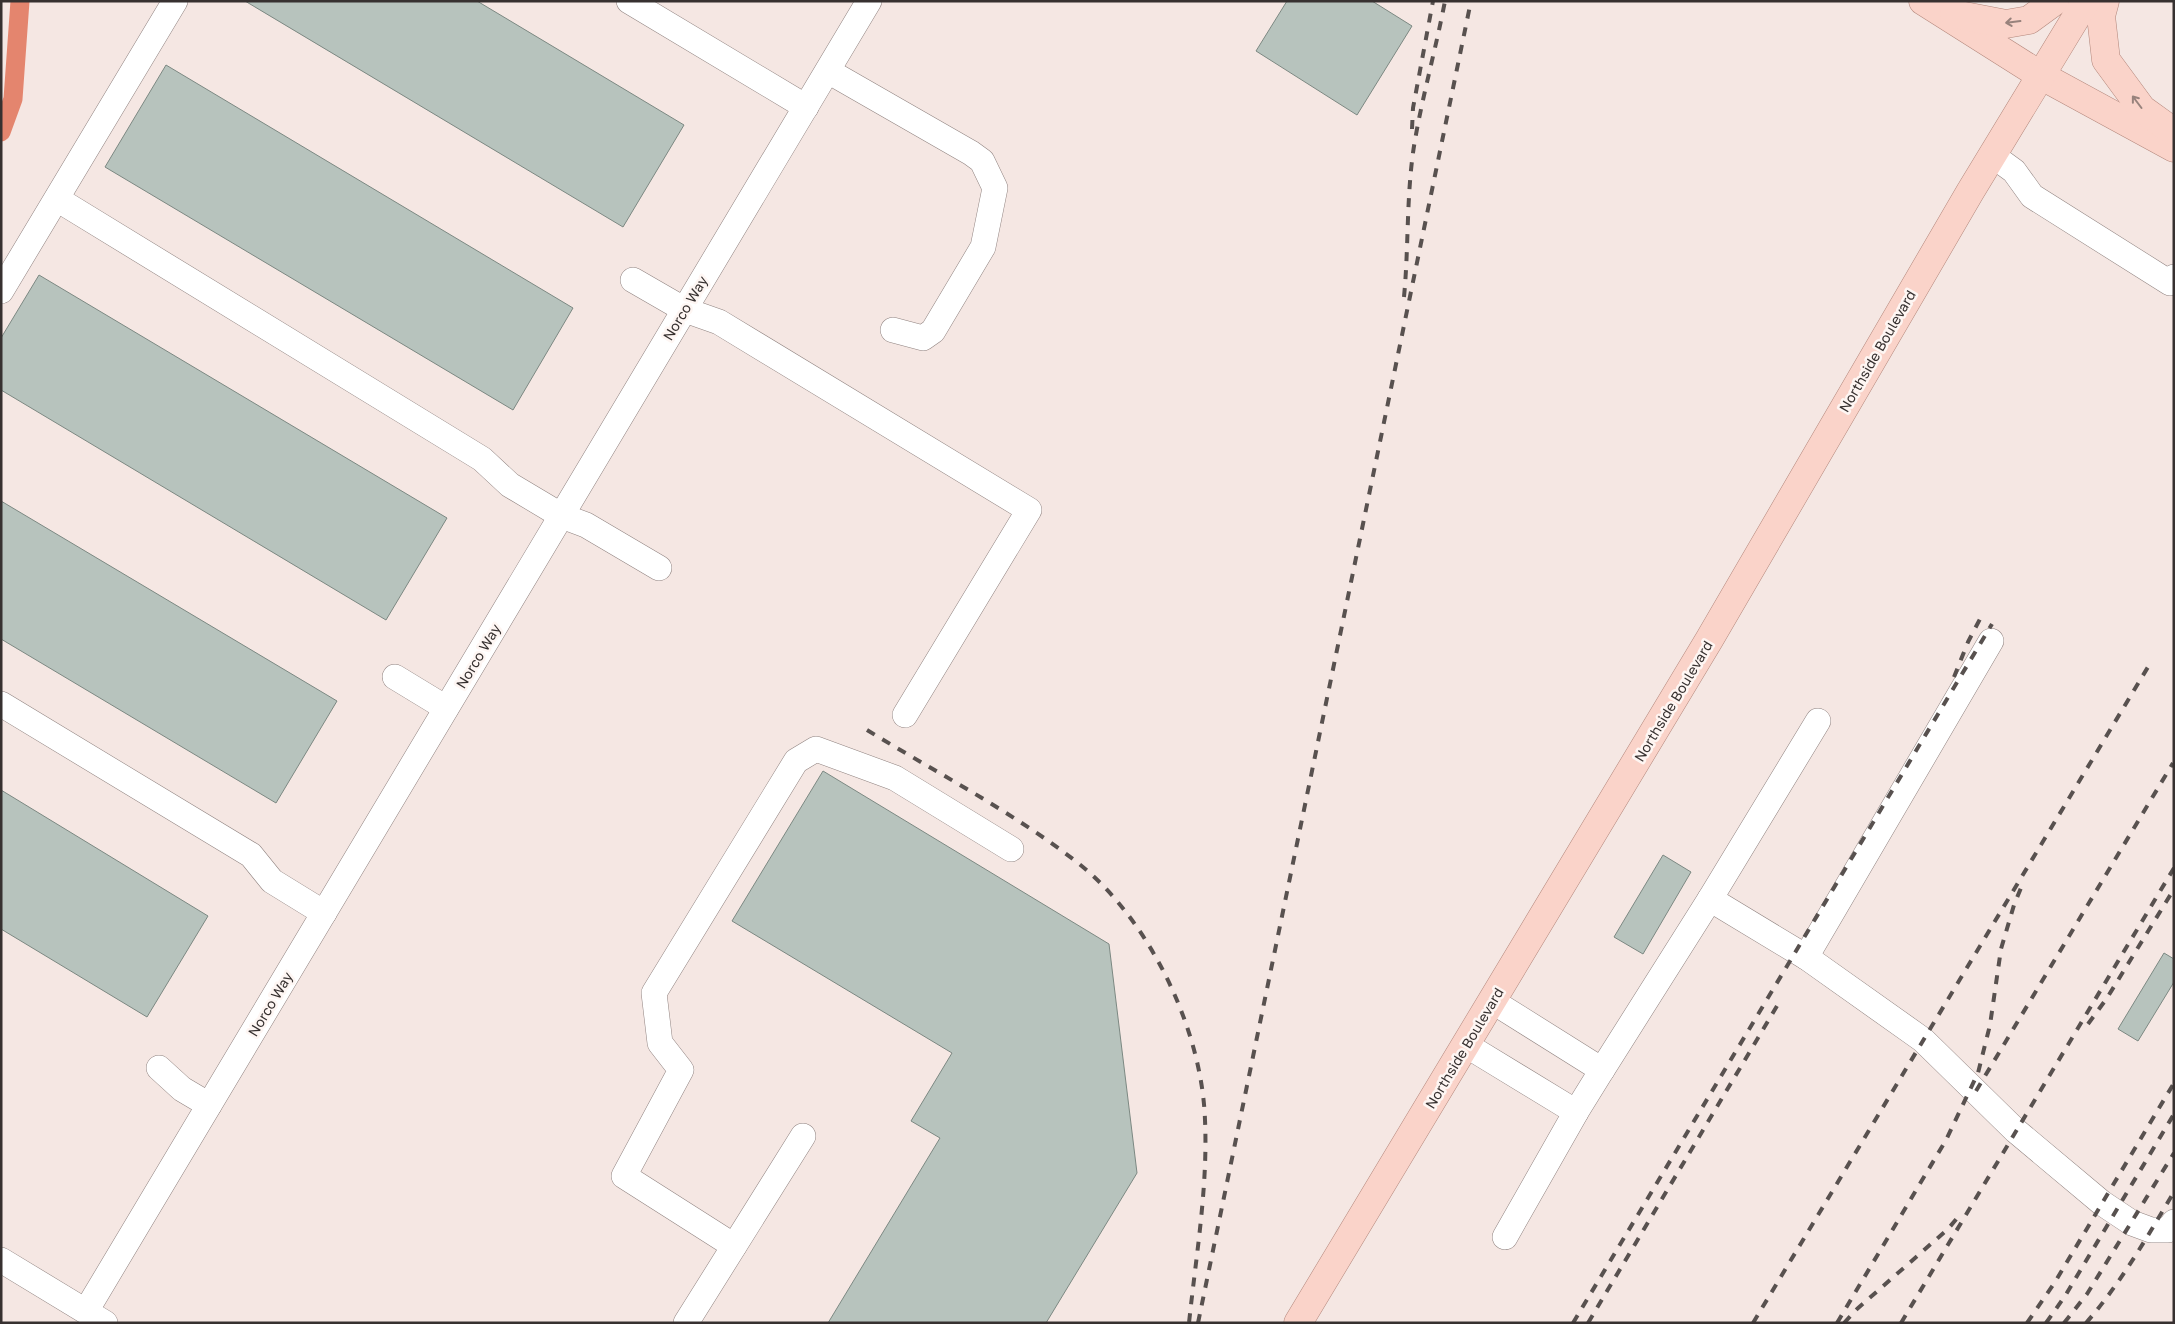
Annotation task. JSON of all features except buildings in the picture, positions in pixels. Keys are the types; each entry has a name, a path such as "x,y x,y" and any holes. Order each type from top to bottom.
{"main road":[{"path":"1931,6 2006,24 2028,20 2055,1"},
{"name":"Northside Boulevard","path":"1298,1323 1709,640 1992,155 2086,1"},
{"path":"2105,1 2101,16 2106,60 2142,109 2174,133"},
{"path":"1931,6 2040,75 2174,148"}],"street":[{"path":"1,291 175,1"},
{"path":"629,1 806,107"},
{"name":"Norco Way","path":"97,1319 209,1104 869,1"},
{"path":"828,71 971,153 982,161 995,188 984,247 933,330 923,338 893,330"},
{"path":"1992,155 2014,170 2032,196 2173,282"},
{"path":"56,199 482,459 510,484 562,516 586,525 659,568"},
{"path":"633,280 684,310 719,322 1029,510 906,715"},
{"path":"1806,957 1992,641"},
{"path":"395,677 446,708"},
{"path":"1,704 251,855 272,881 324,913"},
{"path":"1505,1238 1576,1112 1710,899 1818,721"},
{"path":"734,1246 624,1176 681,1070 660,1043 654,993 796,760 816,749 894,778 1011,849"},
{"path":"1710,899 1806,957 1923,1040 2016,1131 2102,1203 2132,1222 2151,1230 2168,1230 2174,1222"},
{"path":"1492,1001 1602,1070"},
{"path":"1466,1045 1576,1112"},
{"path":"159,1068 182,1089 209,1104"},
{"path":"686,1323 802,1136"},
{"path":"1,1260 97,1319"}],"waterway":[{"path":"1,132 13,99 20,1"}],"railway":[{"path":"1412,129 1413,108 1433,1"},
{"path":"1404,297 1412,160 1418,123 1445,1"},
{"path":"1198,1323 1471,1"},
{"path":"1954,677 1968,642 1981,617"},
{"path":"1573,1323 1992,624"},
{"path":"1753,1323 2148,667"},
{"path":"867,730 1001,810 1078,863 1104,886 1127,914 1149,945 1167,978 1182,1013 1194,1049 1202,1085 1205,1120 1205,1171 1189,1323"},
{"path":"1976,1091 2173,763"},
{"path":"1901,1323 2174,868"},
{"path":"1837,1323 1946,1140 1978,1073 1990,1025 2001,949 2014,905 2023,883"},
{"path":"2088,1024 2107,998 2174,889"},
{"path":"1588,1323 1777,1006"},
{"path":"2027,1323 2055,1282 2174,1083"},
{"path":"2046,1323 2065,1296 2174,1114"},
{"path":"2064,1323 2087,1294 2174,1153"},
{"path":"2086,1323 2122,1276 2174,1192"},
{"path":"1844,1323 1857,1309 1948,1229 1958,1217"}]}
